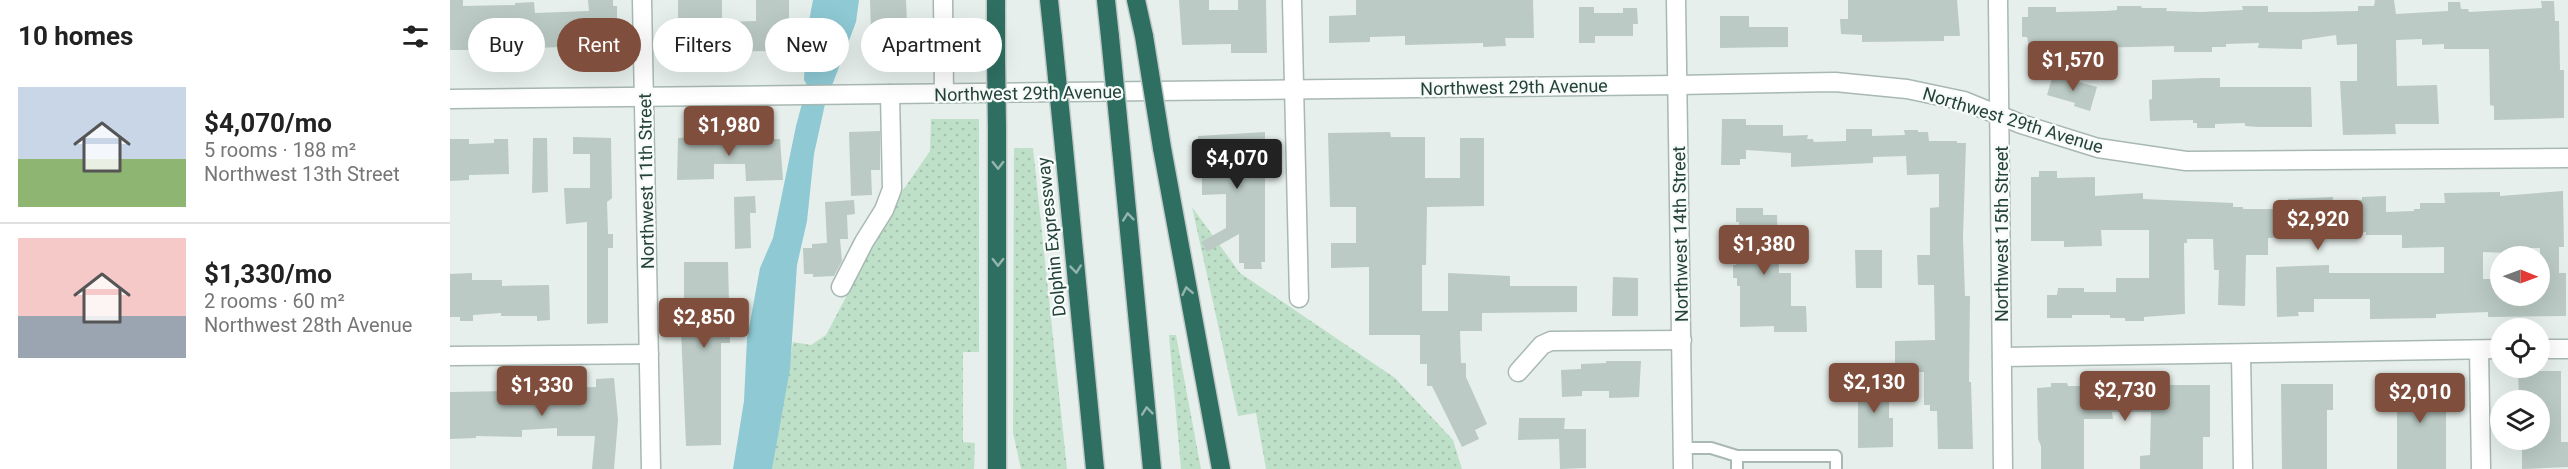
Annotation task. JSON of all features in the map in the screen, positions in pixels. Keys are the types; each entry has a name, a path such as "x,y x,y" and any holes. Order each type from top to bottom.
{"highway":[{"path":"996,0 997,469"},
{"name":"Dolphin Expressway","path":"1049,0 1095,469"},
{"path":"1106,0 1152,469"},
{"path":"1136,0 1221,469"}],"street":[{"name":"Northwest 11th Street","path":"642,0 651,469"},
{"path":"943,0 944,93"},
{"path":"1292,0 1299,298"},
{"name":"Northwest 14th Street","path":"1676,0 1683,469"},
{"name":"Northwest 15th Street","path":"1998,0 2003,469"},
{"name":"Northwest 29th Avenue","path":"450,99 1818,82 1890,87 1953,98 2098,148 2186,161 2568,158"},
{"path":"841,287 864,242 884,210 892,189 890,94"},
{"path":"1518,372 1542,345 1551,341 1682,340"},
{"path":"2002,357 2490,349"},
{"path":"2550,349 2568,349"},
{"path":"2479,350 2481,469"},
{"path":"450,356 649,354"},
{"path":"2241,354 2243,469"}],"lane":[{"path":"1683,448 1711,448 1737,456 1836,456 1836,469"},
{"path":"1737,456 1737,469"}],"green space":[{"path":"931,119 979,119 979,352 963,352 963,442 975,443 974,469 772,469 793,342 811,345 826,335 899,196 930,151"},
{"path":"1014,148 1033,148 1067,469 1021,469 1013,433"},
{"path":"1192,207 1240,273 1395,378 1453,440 1462,469 1266,469 1256,413 1238,416"},
{"path":"1169,335 1176,335 1201,469 1181,469"}],"water":[{"path":"813,0 859,0 856,22 849,41 849,18 810,18"},
{"path":"804,72 837,72 825,104 814,154 807,221 797,265 790,369 772,469 733,469 744,401 747,339 760,268 773,238 796,126 807,85 804,80"}],"building":[{"path":"450,0 463,0 463,6 515,5 515,3 534,2 535,13 589,11 588,0 613,0 613,6 617,6 617,18 557,18 557,47 545,48 545,18 468,18 468,50 450,50"},
{"path":"678,0 722,0 722,18 678,18"},
{"path":"756,0 789,0 789,18 765,18 765,51 753,51"},
{"path":"870,0 906,0 907,18 871,18"},
{"path":"1179,0 1209,0 1209,10 1238,10 1238,0 1266,0 1267,53 1231,53 1231,44 1182,45"},
{"path":"1356,0 1533,0 1534,38 1505,38 1506,46 1483,47 1483,43 1405,45 1405,36 1370,37 1370,42 1329,43 1329,16 1356,15"},
{"path":"1848,0 1957,0 1960,36 1944,36 1944,41 1862,42 1862,35 1841,34 1840,19 1848,19"},
{"path":"2375,0 2394,0 2396,14 2448,11 2448,2 2460,2 2461,9 2468,9 2469,12 2542,8 2541,1 2554,1 2555,21 2559,21 2560,70 2564,70 2564,118 2494,120 2494,106 2490,105 2489,49 2444,49 2444,44 2422,45 2422,39 2396,40 2397,86 2437,85 2439,124 2395,124 2396,134 2343,135 2340,81 2357,81 2357,44 2337,45 2336,35 2302,40 2302,49 2258,48 2259,43 2226,44 2226,47 2212,47 2212,52 2174,52 2174,46 2090,48 2090,52 2056,53 2056,66 2028,67 2027,37 2022,37 2022,17 2028,17 2028,7 2056,7 2056,12 2106,11 2117,10 2117,6 2141,6 2142,8 2167,8 2166,11 2201,12 2243,10 2242,6 2268,6 2268,12 2310,12 2358,11 2358,6 2374,6"},
{"path":"1579,7 1594,7 1594,13 1623,13 1623,8 1637,8 1638,24 1633,24 1633,36 1595,36 1595,43 1579,43"},
{"path":"1720,16 1749,16 1749,27 1788,27 1788,47 1720,48"},
{"path":"2053,75 2097,87 2090,111 2074,106 2075,103 2047,95"},
{"path":"2220,78 2220,87 2311,87 2312,127 2259,127 2245,126 2245,123 2215,124 2215,128 2197,128 2197,123 2193,123 2193,120 2150,121 2149,100 2152,99 2152,80"},
{"path":"1722,119 1746,119 1746,125 1783,125 1783,136 1808,135 1807,139 1813,139 1814,142 1846,141 1846,129 1872,129 1872,136 1905,135 1904,130 1918,130 1918,132 1928,132 1929,141 1966,143 1963,237 1965,296 1970,296 1969,382 1971,382 1973,449 1938,449 1937,411 1930,411 1930,405 1924,405 1924,372 1895,372 1895,341 1935,340 1934,285 1918,285 1917,255 1930,255 1930,208 1939,207 1939,174 1907,175 1906,156 1873,157 1873,163 1791,167 1791,153 1746,150 1746,159 1740,159 1740,165 1721,165"},
{"path":"880,131 880,170 871,170 872,195 851,196 849,132"},
{"path":"1265,132 1265,262 1261,262 1262,269 1244,269 1244,263 1239,263 1239,234 1207,252 1201,242 1226,228 1226,194 1202,195 1202,169 1198,169 1198,136"},
{"path":"1390,132 1391,137 1425,137 1425,178 1460,178 1460,138 1484,138 1484,206 1427,207 1426,265 1422,265 1422,311 1448,311 1448,273 1510,276 1510,286 1577,286 1577,312 1482,313 1482,331 1460,331 1461,363 1466,363 1466,377 1487,424 1475,430 1479,439 1462,447 1432,386 1427,386 1427,364 1420,364 1420,335 1369,335 1369,267 1331,268 1331,243 1356,243 1356,207 1330,207 1328,133"},
{"path":"745,134 751,140 780,139 783,180 746,181 745,164 714,164 714,179 677,180 678,138"},
{"path":"573,137 611,138 612,198 607,202 608,234 613,234 613,248 608,248 608,323 587,324 587,222 566,224 564,188 590,188 590,154 573,154"},
{"path":"533,138 547,138 548,192 532,193"},
{"path":"450,139 469,139 469,144 494,143 494,139 508,139 509,174 469,175 469,180 450,181"},
{"path":"2039,171 2057,171 2057,178 2095,177 2095,196 2143,193 2143,199 2233,203 2233,207 2243,207 2243,209 2278,209 2278,203 2288,202 2288,199 2333,197 2333,200 2362,200 2362,197 2386,196 2386,212 2414,211 2414,209 2420,209 2420,203 2445,203 2444,193 2500,192 2500,196 2563,191 2564,247 2559,247 2559,273 2566,273 2566,316 2488,317 2488,312 2436,314 2436,318 2370,319 2370,299 2314,299 2314,312 2298,312 2299,316 2277,317 2276,267 2329,265 2329,273 2444,273 2444,247 2402,248 2402,235 2366,235 2366,232 2268,238 2268,255 2246,255 2245,306 2218,305 2219,270 2214,270 2213,239 2187,239 2187,243 2184,243 2185,314 2144,317 2144,321 2125,321 2125,318 2110,318 2110,315 2072,315 2072,318 2047,318 2047,295 2057,295 2058,288 2084,288 2084,292 2116,292 2116,278 2149,278 2149,230 2101,230 2102,246 2064,247 2064,241 2031,241 2031,177 2039,177"},
{"path":"755,196 756,213 750,213 751,248 735,249 734,197"},
{"path":"854,200 855,214 847,215 848,239 840,239 842,261 834,276 813,277 813,274 804,274 803,248 812,248 812,244 827,243 825,202"},
{"path":"1736,208 1763,208 1763,215 1777,215 1779,273 1791,273 1791,306 1806,306 1807,332 1774,332 1774,326 1740,327 1740,286 1737,286 1737,278 1733,278 1733,265 1736,265 1736,255 1739,255 1739,222 1736,222"},
{"path":"1855,250 1882,250 1882,288 1856,288"},
{"path":"684,262 728,262 730,343 721,343 721,445 686,446 681,330 681,306 684,306"},
{"path":"472,273 472,280 502,280 502,286 549,285 550,320 537,321 537,316 501,316 501,313 473,315 473,321 460,321 460,317 450,317 450,274"},
{"path":"1613,277 1638,278 1638,316 1612,316"},
{"path":"1606,361 1641,361 1639,397 1609,398 1609,391 1582,391 1582,396 1562,397 1561,370 1581,369 1581,364 1606,363"},
{"path":"2550,371 2561,371 2561,442 2568,442 2568,467 2522,469 2522,450 2550,450 2550,390 2519,390 2518,378 2550,378"},
{"path":"614,378 618,420 614,469 592,469 595,436 557,436 557,428 522,430 522,437 476,436 476,438 450,439 450,392 510,391 511,404 564,402 566,388 596,387 596,379"},
{"path":"1889,378 1889,418 1893,418 1893,447 1858,448 1858,379"},
{"path":"2389,382 2436,382 2436,386 2446,386 2446,469 2397,469 2397,410 2389,410"},
{"path":"2051,383 2067,383 2068,386 2080,386 2080,388 2110,387 2110,385 2210,385 2210,437 2203,437 2203,469 2140,469 2140,456 2150,455 2151,412 2112,412 2113,419 2084,419 2084,469 2041,469 2037,388 2051,387"},
{"path":"2281,384 2333,384 2333,410 2327,410 2327,469 2282,469"},
{"path":"1519,418 1565,418 1564,429 1586,429 1586,468 1560,469 1559,439 1518,440"}]}
